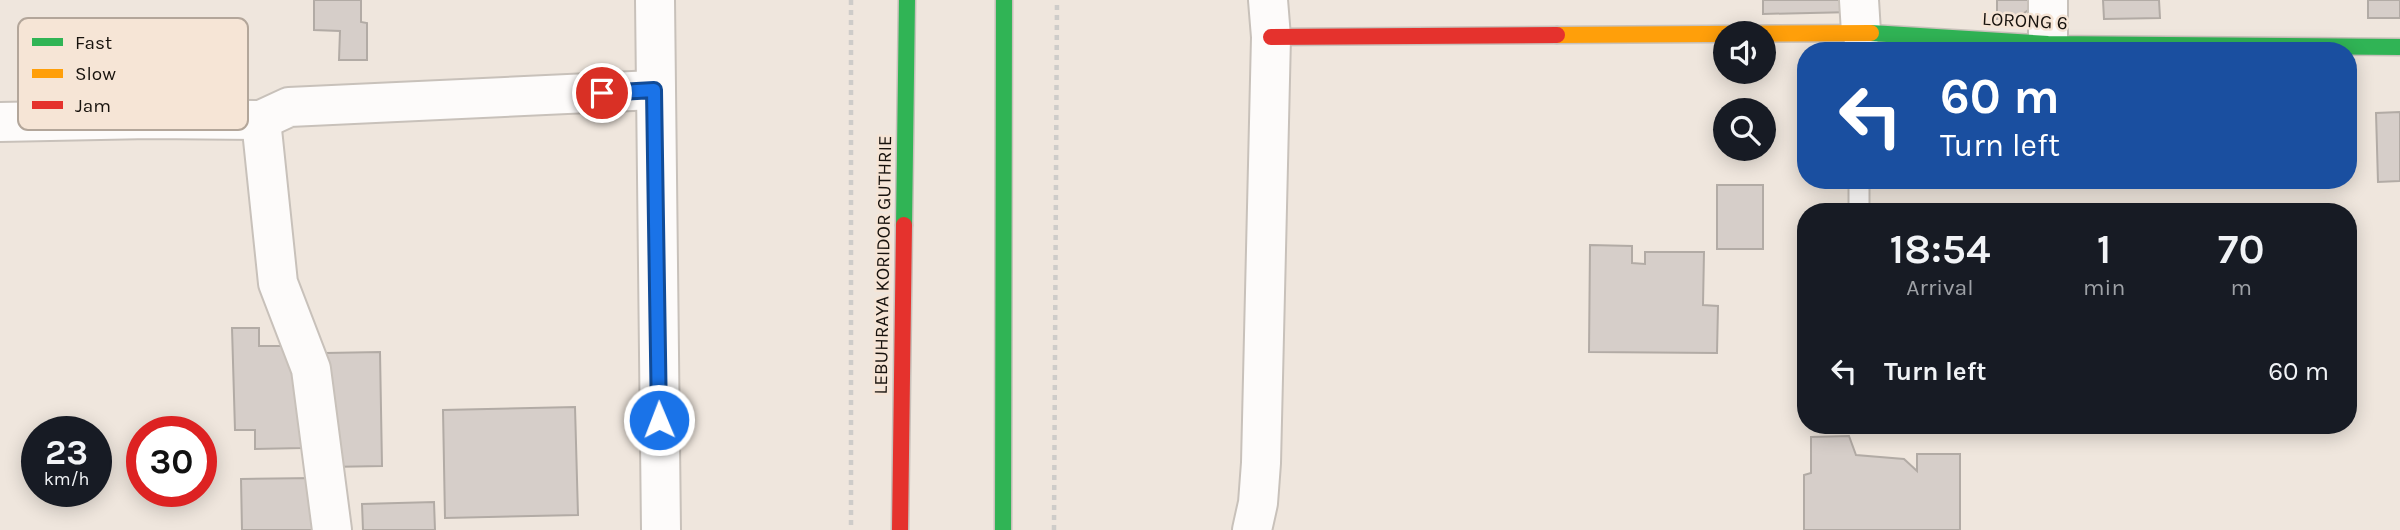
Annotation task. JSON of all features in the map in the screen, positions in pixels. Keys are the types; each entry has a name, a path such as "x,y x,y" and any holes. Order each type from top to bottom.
{"main road":[{"name":"LEBUHRAYA KORIDOR GUTHRIE","path":"900,530 906,0"},
{"path":"1003,530 1004,0"},
{"name":"LORONG 6","path":"1270,18 1860,28 2024,42"},
{"name":"LORONG 6","path":"2357,47 2400,47"}],"street":[{"path":"655,0 661,530"},
{"path":"2048,0 2048,42"},
{"path":"1252,530 1258,503 1261,463 1270,18"},
{"path":"248,120 261,120 289,107 654,90"},
{"path":"261,120 278,283 312,369 332,530"},
{"path":"0,122 18,122"}],"path":[{"path":"851,0 851,530"},
{"path":"1054,530 1058,0"}],"building":[{"path":"314,0 361,0 361,22 367,23 367,60 339,60 340,31 314,30"},
{"path":"1763,0 1852,0 1853,12 1763,14"},
{"path":"1997,0 2041,1 2017,18 1997,19"},
{"path":"2103,0 2159,0 2160,18 2104,19"},
{"path":"2368,0 2400,0 2400,18 2368,18"},
{"path":"2400,112 2400,181 2378,182 2376,113"},
{"path":"1717,185 1763,185 1763,249 1717,249"},
{"path":"1590,245 1632,246 1632,263 1645,264 1645,252 1704,252 1703,305 1718,306 1717,353 1589,352"},
{"path":"232,328 259,328 259,346 288,346 289,367 300,367 302,448 255,449 255,430 235,430"},
{"path":"380,352 382,466 328,467 326,353"},
{"path":"575,407 578,515 445,518 443,410"},
{"path":"1849,436 1856,455 1904,459 1917,471 1917,454 1960,454 1960,530 1804,530 1804,475 1811,473 1811,437"},
{"path":"314,478 315,530 242,530 241,479"},
{"path":"434,502 435,530 363,530 362,504"}],"traffic: fast":[{"path":"904,225 907,0"},
{"path":"1003,530 1004,0"},
{"path":"1871,33 2016,42"},
{"path":"2357,47 2400,47"}],"traffic: slow":[{"path":"1557,35 1871,33"}],"traffic: jam":[{"path":"1271,37 1557,35"},
{"path":"900,530 904,225"}],"route":[{"path":"602,93 654,90 659,420"}]}
